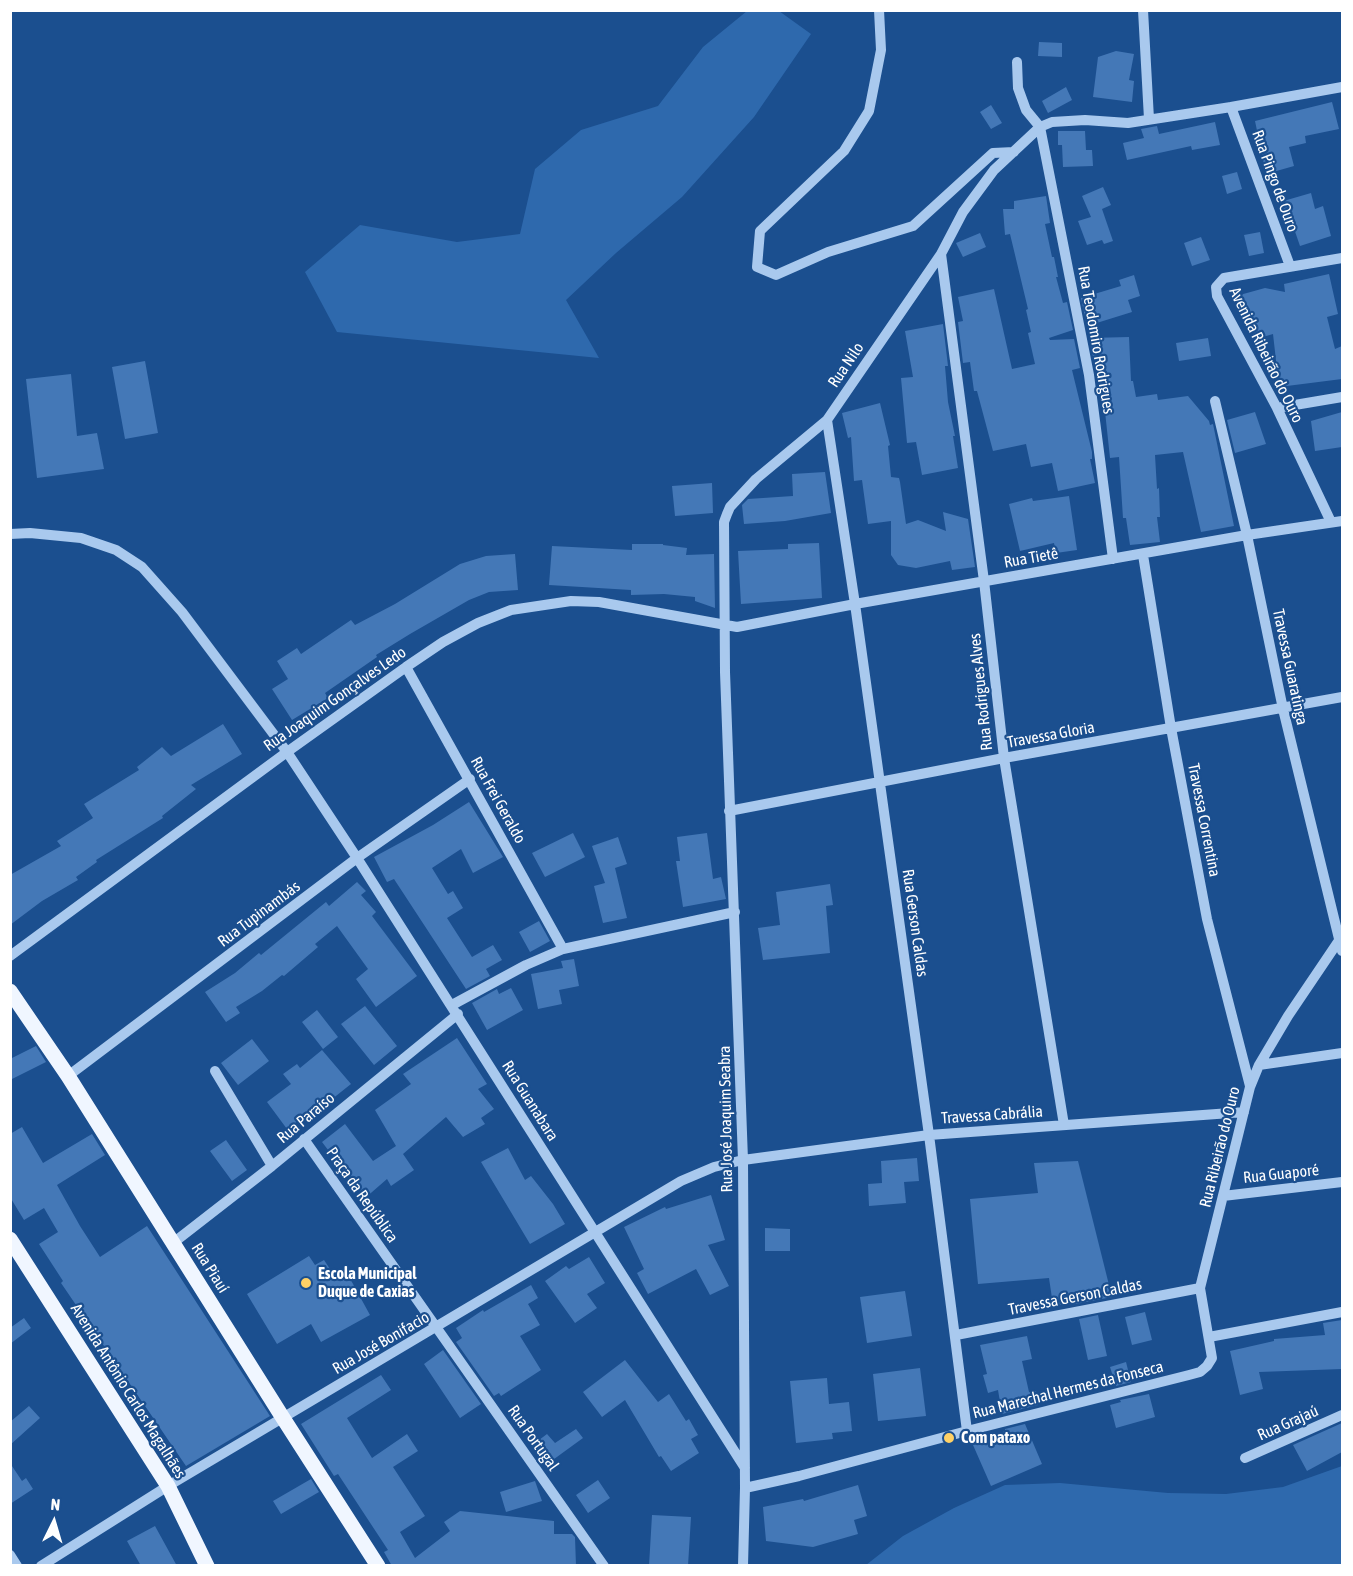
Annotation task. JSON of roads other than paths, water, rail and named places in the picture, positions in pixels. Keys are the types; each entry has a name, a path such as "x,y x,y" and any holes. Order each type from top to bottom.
{"main road":[{"name":"Rua Piauí","path":"10,991 68,1076 378,1566"},
{"name":"Avenida Antônio Carlos Magalhães","path":"10,1239 168,1486 207,1566"}],"street":[{"path":"879,10 881,50 869,111 844,151 760,231 757,267 776,275 828,252 913,226 993,153 1014,152"},
{"path":"1143,10 1149,119"},
{"path":"1017,62 1018,88 1026,110 1040,127 1052,122 1063,121 1128,123 1342,87"},
{"name":"Rua Pingo de Ouro","path":"1231,106 1290,266"},
{"name":"Rua Nilo","path":"725,672 724,522 729,507 756,479 827,420 941,254 963,212 994,170 1040,127"},
{"name":"Rua Teodomiro Rodrigues","path":"1040,127 1089,375 1113,559"},
{"name":"Rua Rodrigues Alves","path":"941,254 984,581 1004,758 1064,1125"},
{"name":"Avenida Ribeirão do Ouro","path":"1331,522 1277,408 1217,296 1216,287 1224,278 1342,258"},
{"path":"1277,408 1342,398"},
{"name":"Travessa Guaratinga","path":"1215,401 1247,535 1283,709 1342,942"},
{"name":"Rua Gerson Caldas","path":"827,420 855,603 929,1135 967,1431"},
{"name":"Rua Tietê","path":"725,627 737,627 855,603 1143,555 1247,535 1342,521"},
{"name":"Rua Guanabara","path":"10,534 30,533 81,538 116,550 142,567 182,612 287,752 357,858 745,1468"},
{"name":"Travessa Correntina","path":"1143,555 1171,729 1208,919 1250,1087"},
{"name":"Rua Joaquim Gonçalves Ledo","path":"10,956 406,667 478,622 511,610 571,601 598,602 725,627"},
{"name":"Rua Frei Geraldo","path":"406,667 563,949"},
{"name":"Rua José Joaquim Seabra","path":"725,672 743,1160 745,1468 743,1566"},
{"name":"Travessa Gloria","path":"729,811 1004,758 1342,697"},
{"name":"Rua Tupinambás","path":"68,1076 357,858 470,779"},
{"name":"Rua Paraíso","path":"173,1243 272,1166 455,1010 526,965 563,949 735,912"},
{"name":"Rua Ribeirão do Ouro","path":"1189,1375 1200,1372 1212,1358 1200,1288 1250,1087 1259,1065 1288,1016 1342,942"},
{"path":"1259,1065 1342,1053"},
{"path":"215,1071 272,1166"},
{"name":"Travessa Cabrália","path":"743,1160 929,1135 1244,1112"},
{"name":"Praça da República","path":"304,1138 437,1328"},
{"name":"Rua José Bonifacio","path":"41,1566 168,1486 681,1181 714,1167 743,1160"},
{"name":"Rua Guaporé","path":"1223,1196 1342,1182"},
{"name":"Travessa Gerson Caldas","path":"956,1335 1200,1288"},
{"path":"1209,1337 1342,1312"},
{"name":"Rua Portugal","path":"437,1328 604,1566"},
{"name":"Rua Marechal Hermes da Fonseca","path":"745,1488 1189,1375"},
{"name":"Rua Grajaú","path":"1245,1458 1342,1415"},
{"path":"10,1554 17,1566"}],"place":[{"name":"Escola Municipal Duque de Caxias","path":"306,1283"},
{"name":"Com pataxo","path":"949,1438"}]}
